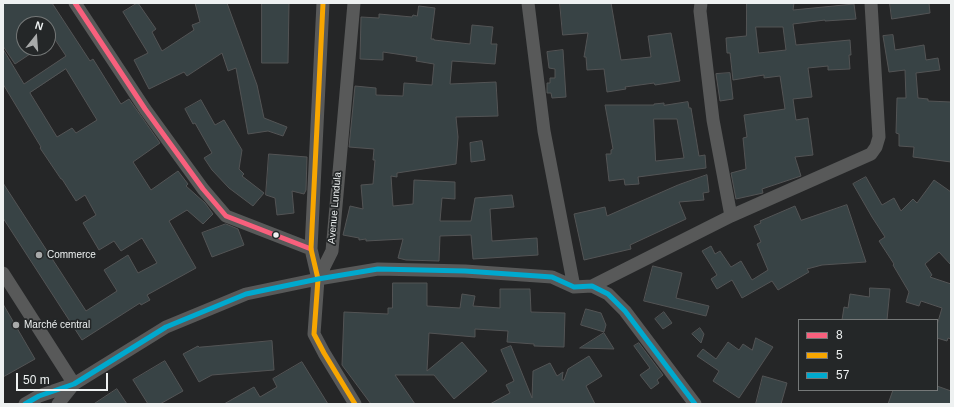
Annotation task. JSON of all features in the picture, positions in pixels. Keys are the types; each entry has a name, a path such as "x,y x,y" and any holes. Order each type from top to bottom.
{"street":[{"path":"75,3 145,109 203,189 226,216 311,249"},
{"name":"Avenue Lundula","path":"318,279 311,249 323,3"},
{"name":"Avenue Lundula","path":"318,279 332,251 354,3"},
{"path":"528,3 544,131 574,287"},
{"path":"701,3 700,11 713,120 731,216"},
{"path":"25,404 39,396 74,384 166,327 205,310 246,294 318,279 378,269 465,271 552,277 574,287 592,286 731,216 871,154 876,147 878,137 871,3"},
{"path":"3,273 74,384"},
{"path":"318,279 314,334 355,404"},
{"path":"592,286 608,294 625,311 695,404"},
{"path":"58,404 74,384"}],"building":[{"path":"3,3 52,3 90,61 93,59 121,104 129,99 160,143 133,162 151,190 178,171 188,184 186,186 205,203 213,214 203,224 187,210 169,221 196,268 147,295 150,300 141,305 140,303 82,340 3,218 3,183 86,311 117,291 104,270 128,255 138,273 157,263 142,238 121,251 114,241 99,250 83,223 96,215 85,195 76,201 40,148 41,147 3,84 3,49 24,84 66,56 56,41 56,16 16,16 16,56 27,56 15,64 3,46","holes":["66,69 97,120 76,133 72,128 57,137 30,93"]},
{"path":"138,3 156,29 152,32 162,51 194,30 192,25 200,22 195,3 227,3 257,85 264,118 287,127 283,136 268,131 248,134 236,68 228,71 222,53 187,76 184,72 149,89 134,60 148,53 123,12"},
{"path":"262,3 289,3 288,63 262,63"},
{"path":"560,3 611,3 621,60 651,57 648,36 671,33 680,81 655,85 654,83 625,87 626,89 607,92 604,69 587,70 586,57 584,57 588,33 563,35"},
{"path":"747,3 794,3 793,10 854,4 856,19 825,20 793,24 796,45 850,40 851,55 849,55 850,69 828,70 828,66 808,68 812,97 793,99 796,120 808,118 813,155 795,157 801,176 762,189 763,193 736,199 731,173 746,169 743,138 747,137 744,115 785,109 780,76 764,78 764,75 733,80 730,53 727,53 726,38 746,36","holes":["756,27 783,27 786,50 759,53"]},
{"path":"890,3 929,3 930,13 892,19"},
{"path":"419,6 435,8 431,39 434,40 470,44 472,25 493,27 491,44 497,44 495,64 452,61 450,84 496,82 498,116 456,117 458,137 456,164 397,173 397,177 391,176 393,206 413,204 414,180 455,182 455,199 442,198 440,221 471,221 475,198 512,195 514,207 490,209 492,241 537,238 538,255 473,259 471,235 440,236 439,261 406,260 398,258 403,239 366,241 366,239 359,240 359,238 343,235 350,206 363,209 361,185 373,184 375,160 373,160 374,149 349,147 355,86 376,88 376,95 403,96 404,83 432,85 434,64 416,61 417,57 383,52 383,60 360,59 361,17 379,18 379,14 412,17 413,15 417,16"},
{"path":"893,35 895,50 924,45 926,60 938,58 940,70 916,73 918,98 928,99 928,101 951,102 951,162 913,157 914,147 899,146 899,134 896,133 897,98 906,98 905,70 889,72 883,36"},
{"path":"563,50 566,97 552,98 551,93 547,93 547,83 550,83 550,78 555,78 555,69 549,68 547,52"},
{"path":"730,73 733,99 720,101 716,74"},
{"path":"201,100 215,125 224,120 242,150 239,169 244,174 242,176 264,193 253,206 229,188 212,170 204,158 212,153 195,123 193,124 185,109"},
{"path":"688,102 689,108 691,108 699,156 705,155 706,168 638,177 639,184 625,185 624,179 609,181 606,154 611,154 611,150 613,149 605,105 654,105 664,103 664,105","holes":["654,119 677,119 684,158 656,161"]},
{"path":"482,141 485,160 471,162 470,143"},
{"path":"269,154 307,157 306,190 304,194 292,191 294,213 277,215 275,198 266,195"},
{"path":"707,175 709,192 703,193 704,200 679,202 686,219 630,245 631,249 584,260 574,214 605,207 607,216 678,185"},
{"path":"866,177 882,205 894,198 901,211 913,199 917,203 934,180 951,192 951,265 939,252 925,264 932,275 930,277 951,284 951,339 948,338 947,341 938,338 938,322 942,308 921,301 919,306 906,302 909,292 893,265 894,264 879,241 885,237 853,184"},
{"path":"847,205 866,262 822,265 807,269 809,272 778,290 772,281 742,298 732,280 717,289 711,279 717,275 702,251 711,246 715,254 720,251 731,267 741,261 752,280 768,270 757,244 761,242 754,226 761,223 760,221 795,206 801,220"},
{"path":"226,224 238,229 244,245 212,257 202,233"},
{"path":"653,266 682,273 676,298 709,306 706,316 644,301"},
{"path":"393,283 427,283 427,306 460,308 462,294 475,296 473,306 500,308 500,289 530,289 531,312 565,313 564,347 534,346 534,344 507,342 508,331 475,329 475,337 429,333 427,371 462,342 487,371 454,399 434,375 395,375 415,404 371,404 342,365 344,312 388,314 388,308 392,308"},
{"path":"870,288 890,289 887,319 842,319 844,307 848,308 850,294 869,297"},
{"path":"3,304 35,359 3,377"},
{"path":"586,309 601,313 606,325 604,332 581,325"},
{"path":"664,312 672,323 663,329 655,319"},
{"path":"700,328 704,334 701,343 692,334"},
{"path":"604,333 614,349 580,348"},
{"path":"756,338 773,347 739,398 713,381 719,371 697,356 703,349 716,359 728,342 739,350 743,344 752,350"},
{"path":"272,341 274,370 212,375 199,382 183,354 198,346"},
{"path":"639,343 663,375 657,380 659,383 651,389 640,375 650,368 634,346"},
{"path":"511,346 532,398 533,371 550,363 557,376 563,372 562,380 564,380 568,369 589,356 602,376 586,386 595,404 490,404 510,393 506,385 514,381 501,350"},
{"path":"165,361 183,391 160,404 148,404 133,380"},
{"path":"302,362 328,404 224,404 254,387 260,397 277,387 273,379"},
{"path":"763,376 787,383 781,404 756,404"},
{"path":"938,386 951,391 951,404 888,404 893,391 938,391"},
{"path":"117,389 127,404 94,404"}],"transit line":[{"name":"8","path":"75,3 145,109 203,189 226,216 311,249"},
{"name":"5","path":"323,3 311,249 318,279 314,334 355,404"},
{"name":"57","path":"25,404 39,396 74,384 166,327 246,294 318,279 378,269 465,271 552,277 574,287 592,286 608,294 625,311 695,404"}],"place":[{"name":"Commerce","path":"39,255"},
{"name":"Marché central","path":"16,325"}]}
